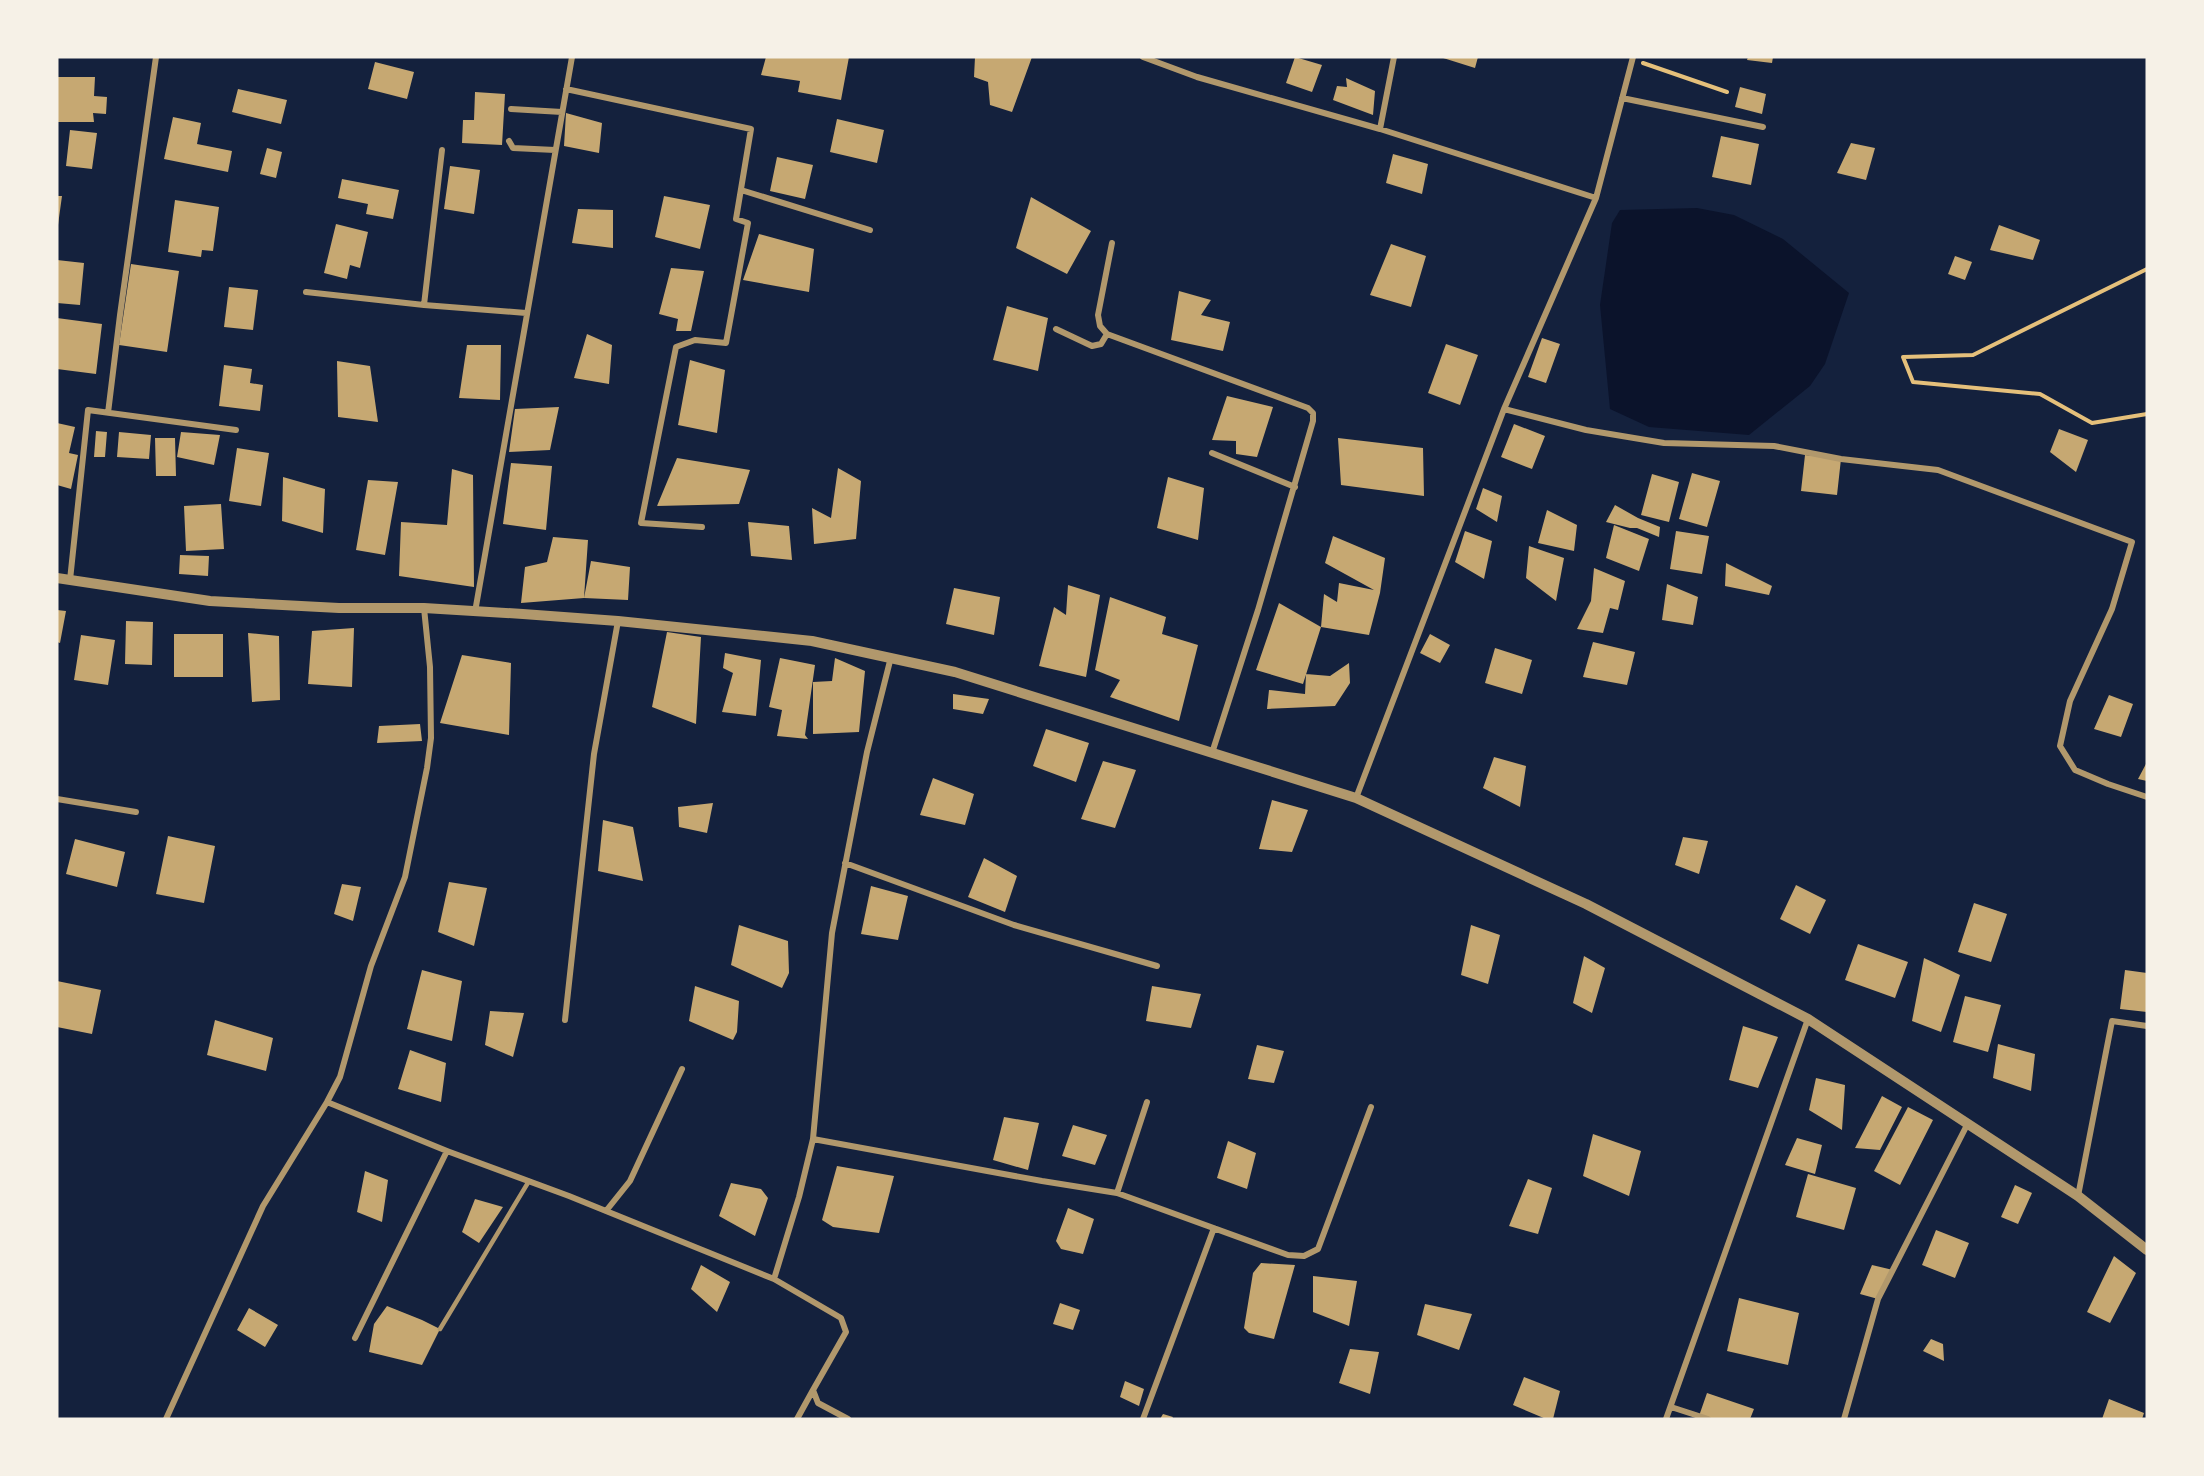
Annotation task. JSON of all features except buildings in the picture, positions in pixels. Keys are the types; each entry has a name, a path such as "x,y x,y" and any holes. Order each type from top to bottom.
{"street":[{"path":"108,413 156,57"},
{"path":"475,612 572,57"},
{"path":"1143,57 1197,77 1380,129 1596,198"},
{"path":"1380,129 1394,57"},
{"path":"1356,798 1504,409 1596,198 1633,58"},
{"path":"566,89 751,129 736,219 748,224 726,344 695,340 676,347 641,523 702,527"},
{"path":"1622,98 1763,127"},
{"path":"511,109 562,112"},
{"path":"509,141 513,148 555,150"},
{"path":"424,305 442,150"},
{"path":"741,190 870,230"},
{"path":"1112,243 1098,315 1100,326 1107,334 1308,408 1313,413 1313,421 1295,487 1212,753"},
{"path":"306,292 526,314"},
{"path":"1056,329 1092,346 1101,344 1107,334"},
{"path":"1504,409 1586,430 1664,443 1774,446 1841,459 1938,470 2132,542 2112,609 2070,701 2060,746 2075,770 2147,797"},
{"path":"70,581 88,410 236,430"},
{"path":"1212,453 1295,487"},
{"path":"57,578 210,601 339,608 424,608 618,621 812,640 955,672 1356,798 1586,904 1808,1019 2078,1196 2147,1250"},
{"path":"166,1419 263,1206 340,1077 371,966 405,877 431,738 430,667 424,608"},
{"path":"565,1020 594,754 618,621"},
{"path":"774,1279 799,1197 813,1139 832,933 867,752 891,657"},
{"path":"57,799 136,813"},
{"path":"845,863 1014,925 1157,966"},
{"path":"1808,1019 1966,1125 2078,1196"},
{"path":"1666,1419 1808,1019"},
{"path":"2078,1196 2112,1021 2147,1026"},
{"path":"606,1211 630,1181 682,1069"},
{"path":"327,1102 774,1279 841,1318 846,1332 797,1419"},
{"path":"1117,1193 1148,1102"},
{"path":"813,1139 1117,1193 1288,1255 1304,1256 1318,1249 1371,1107"},
{"path":"1844,1419 1878,1299 1966,1125"},
{"path":"355,1338 447,1151"},
{"path":"1143,1419 1214,1228"},
{"path":"813,1390 818,1403 848,1419"},
{"path":"1671,1407 1708,1419"}],"lane":[{"path":"440,1329 529,1181"}],"path":[{"path":"1633,58 1727,92"},
{"path":"2147,268 1973,355 1903,357 1913,382 2040,394 2092,423 2147,414"}],"water":[{"path":"1697,208 1734,215 1783,239 1849,293 1825,364 1810,386 1749,435 1649,427 1610,409 1600,305 1612,223 1620,210"}]}
